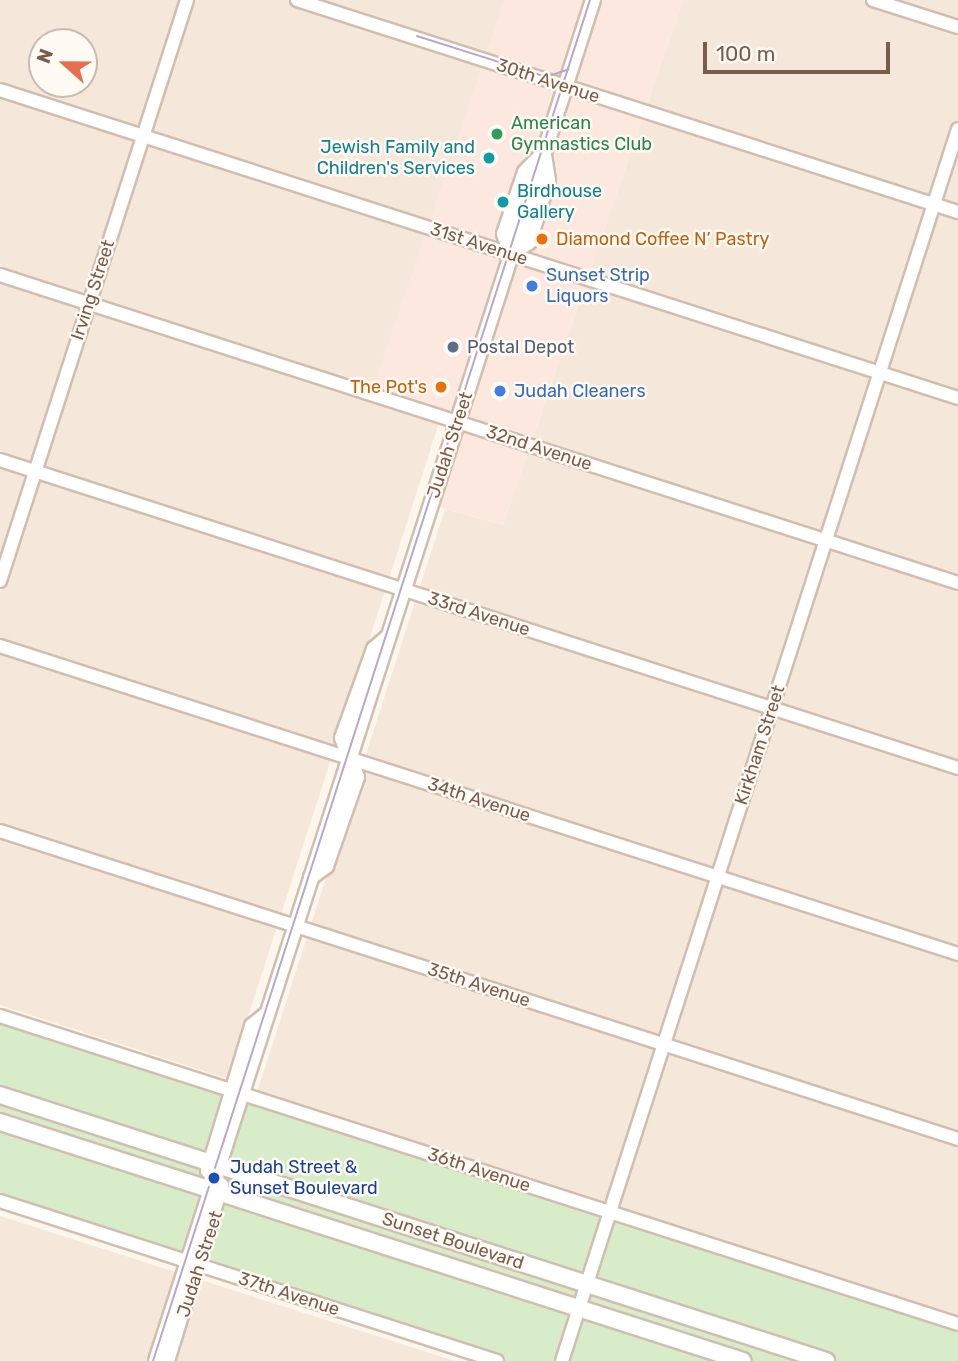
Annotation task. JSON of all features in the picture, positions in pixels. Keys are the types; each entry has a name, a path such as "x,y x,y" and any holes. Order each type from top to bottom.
{"main road":[{"name":"Sunset Boulevard","path":"0,1095 826,1361"},
{"name":"Sunset Boulevard","path":"0,1122 743,1361"}],"street":[{"name":"Irving Street","path":"0,581 187,0"},
{"name":"30th Avenue","path":"297,0 958,212"},
{"name":"Judah Street","path":"167,1361 216,1192 212,1164 235,1092 267,1014 593,0"},
{"path":"873,0 958,27"},
{"name":"31st Avenue","path":"0,90 958,398"},
{"name":"Kirkham Street","path":"562,1361 958,129"},
{"name":"32nd Avenue","path":"0,275 958,583"},
{"name":"33rd Avenue","path":"0,460 958,768"},
{"name":"34th Avenue","path":"0,646 958,954"},
{"name":"35th Avenue","path":"0,831 958,1139"},
{"name":"36th Avenue","path":"0,1016 958,1324"},
{"name":"37th Avenue","path":"0,1201 497,1361"},
{"name":"Judah Street","path":"156,1361 194,1264"}],"shaded area":[{"path":"0,0 575,0 228,1079 0,1005"},
{"path":"504,0 683,0 503,525 431,505 457,422 371,395"},
{"path":"683,0 958,0 958,1316 257,1092 445,509 503,525"},
{"path":"0,1216 455,1361 0,1361"}],"green space":[{"path":"0,1017 958,1324 958,1361 497,1361 0,1201"}],"tram line":[{"path":"153,1361 590,0"},
{"path":"417,36 546,77 569,69"}],"place":[{"name":"American Gymnastics Club","path":"497,134"},
{"name":"Jewish Family and Children's Services","path":"489,158"},
{"name":"Birdhouse Gallery","path":"503,202"},
{"name":"Diamond Coffee N’ Pastry","path":"542,239"},
{"name":"Sunset Strip Liquors","path":"532,286"},
{"name":"Postal Depot","path":"453,347"},
{"name":"The Pot's","path":"441,387"},
{"name":"Judah Cleaners","path":"500,391"},
{"name":"Judah Street & Sunset Boulevard","path":"214,1178"}]}
